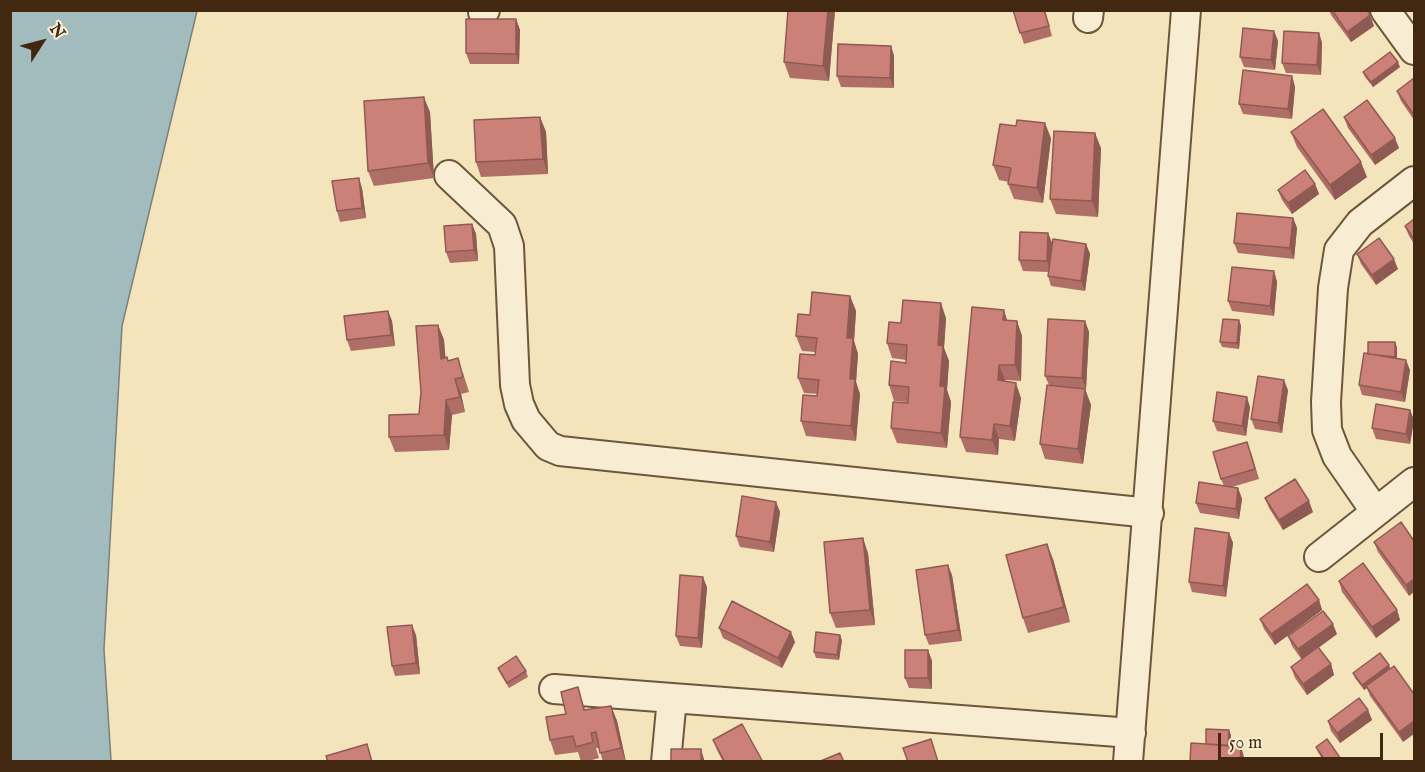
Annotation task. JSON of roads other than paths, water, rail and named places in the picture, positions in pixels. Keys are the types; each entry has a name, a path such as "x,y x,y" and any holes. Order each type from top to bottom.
{"street":[{"path":"1128,762 1186,10"},
{"path":"1385,10 1414,50"},
{"path":"450,175 502,225 509,246 515,385 519,404 526,420 548,446 560,451 1149,513"},
{"path":"1375,511 1337,456 1327,430 1326,402 1333,288 1339,250 1360,223 1414,181"},
{"path":"1319,557 1414,482"},
{"path":"554,689 1131,733"},
{"path":"666,762 672,698"}],"water":[{"path":"10,11 197,11 122,326 104,649 111,761 11,761"}]}
